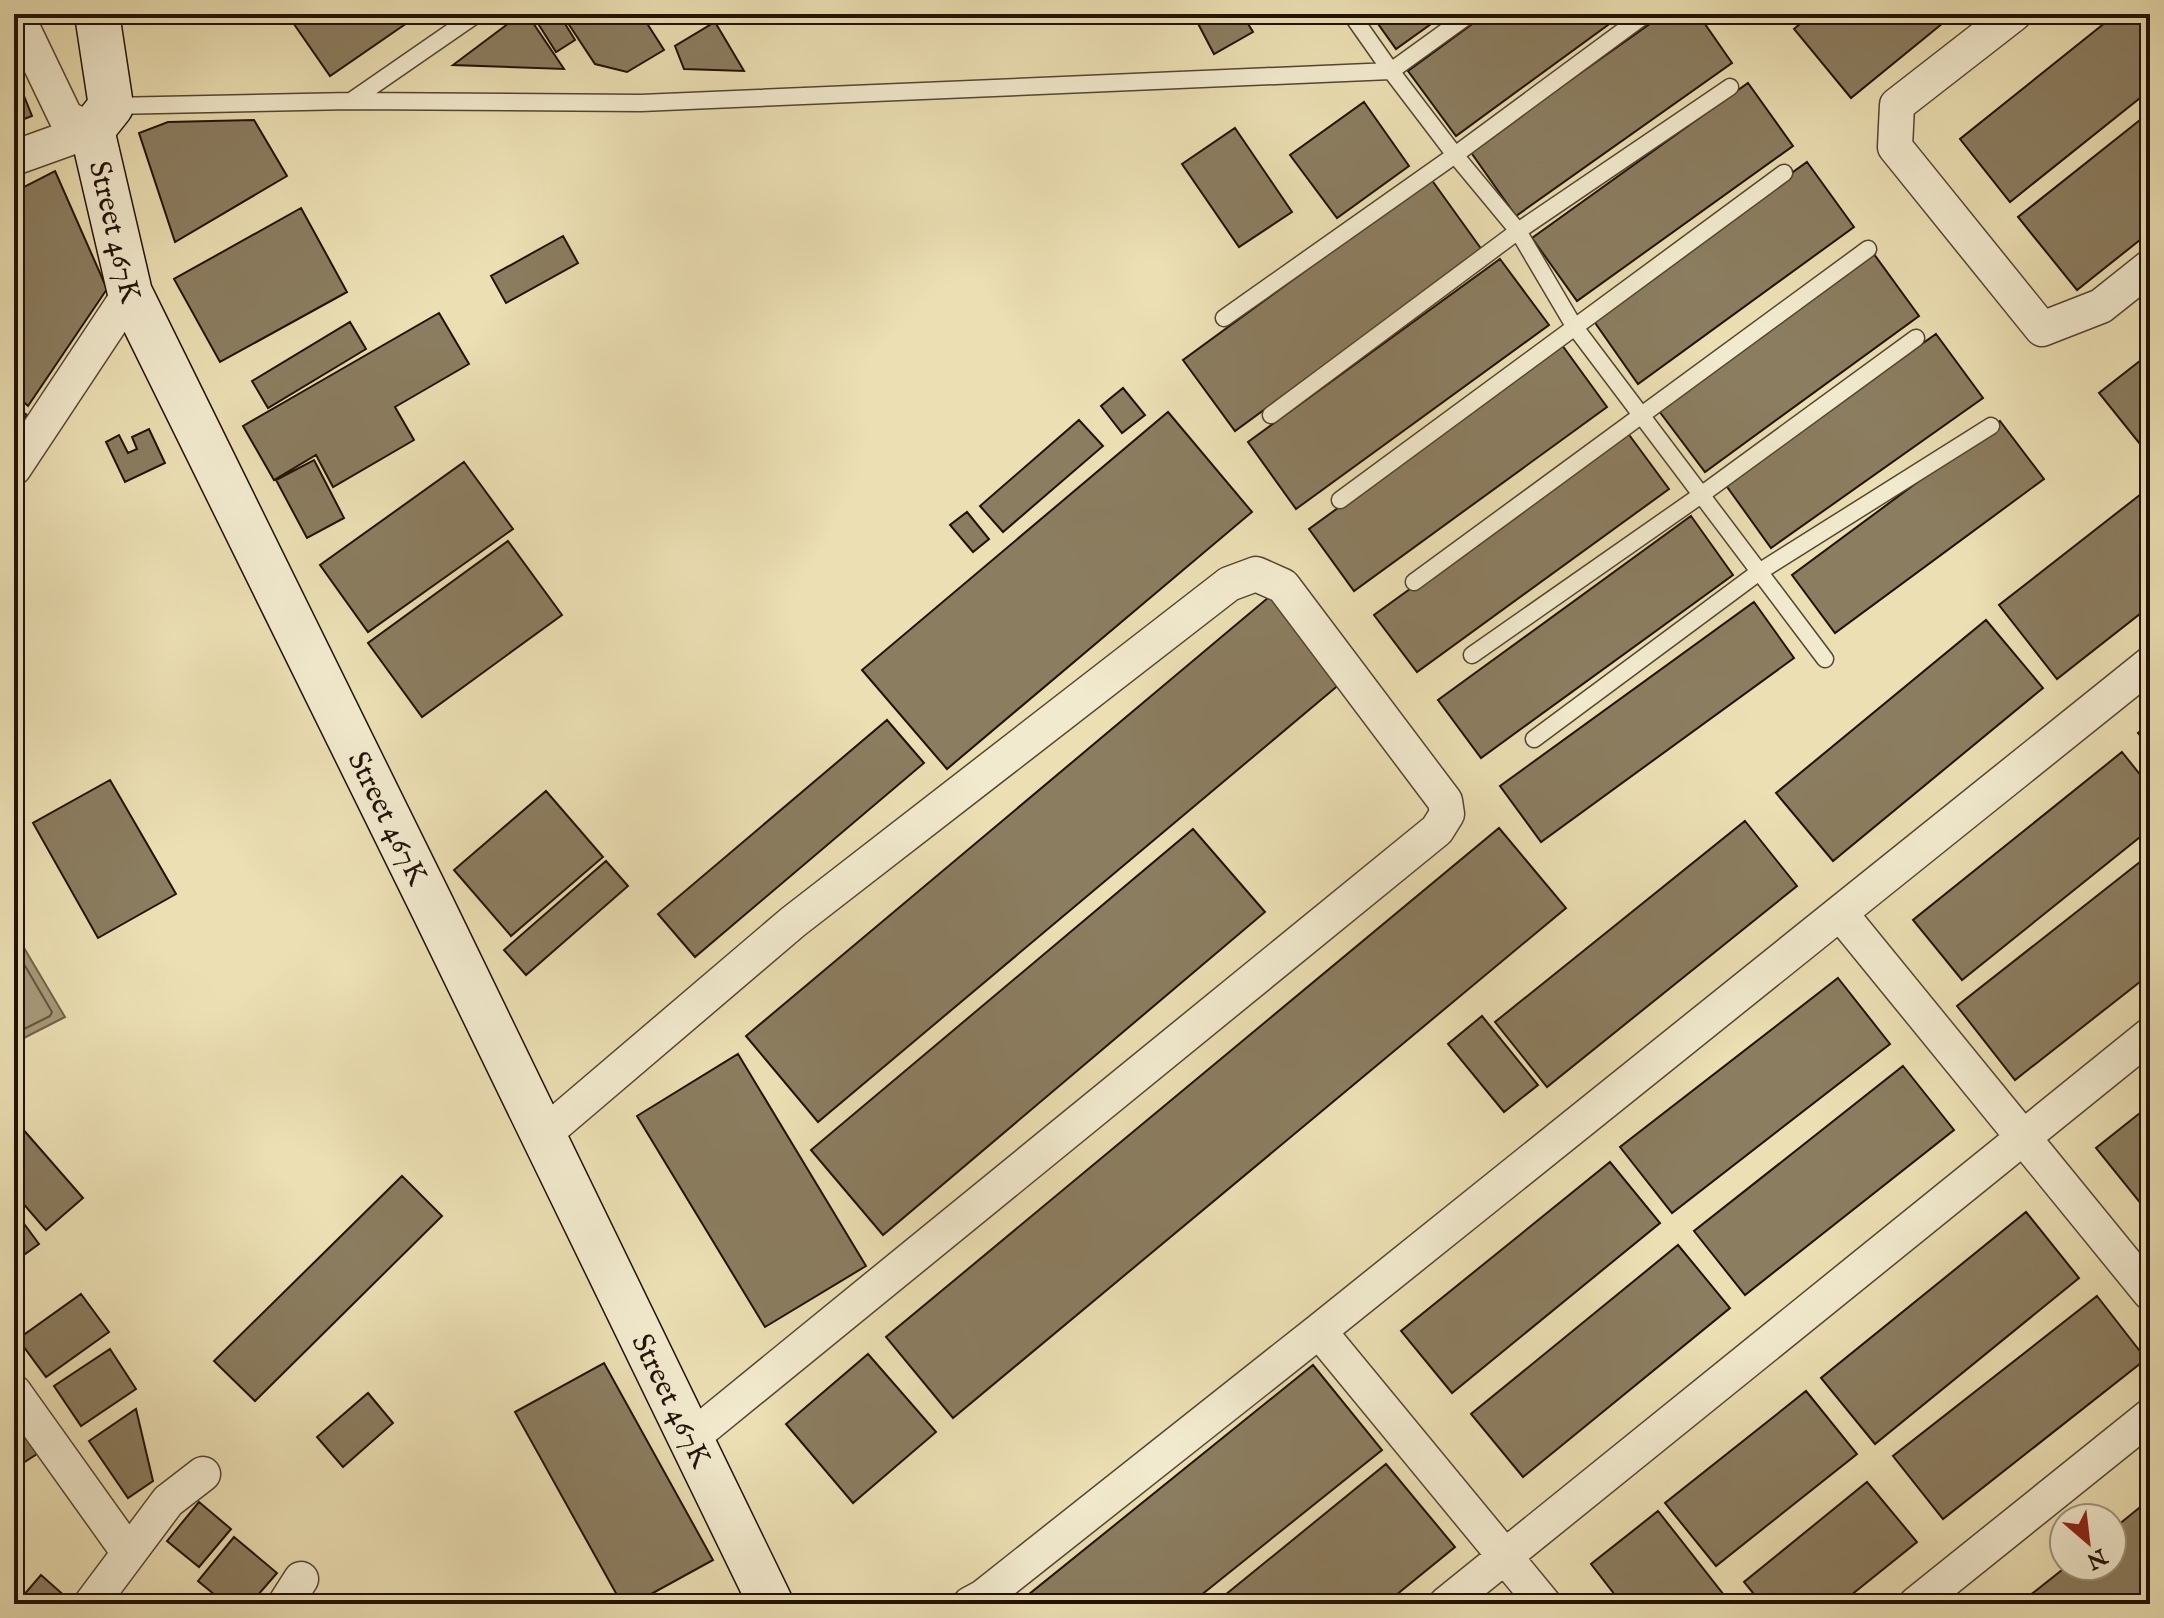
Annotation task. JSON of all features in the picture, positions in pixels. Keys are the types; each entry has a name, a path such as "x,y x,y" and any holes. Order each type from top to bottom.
{"street":[{"path":"16,14 66,118 101,118"},
{"name":"Street 467K","path":"97,14 101,118 130,293 771,1604"},
{"path":"2014,14 1897,105 1895,147 2042,329 2101,306 2150,267"},
{"path":"14,158 101,118"},
{"path":"14,468 130,293"},
{"path":"543,1135 793,922 1229,584 1256,574 1283,586 1445,801 1447,814 1437,830 690,1439"},
{"path":"970,1604 983,1597 1319,1331 2150,664"},
{"path":"1840,913 2150,1293"},
{"path":"1446,1604 2150,1035"},
{"path":"1319,1331 1544,1604"},
{"path":"14,1392 129,1553"},
{"path":"1916,1604 2150,1416"},
{"path":"91,1604 168,1501 203,1474"}],"lane":[{"path":"351,101 477,14"},
{"path":"1351,14 1455,155 1518,231 1574,326 1825,659"},
{"path":"101,118 351,101 641,103 1391,71 1470,14"},
{"path":"1224,318 1455,155 1646,14"},
{"path":"1271,415 1518,231 1730,87"},
{"path":"1340,500 1784,173"},
{"path":"1414,582 1868,249"},
{"path":"1472,655 1701,495 1916,338"},
{"path":"1534,739 1759,572 1991,426"}],"water":[{"path":"14,931 65,1017 14,1043"}],"building":[{"path":"287,14 420,14 330,76"},
{"path":"521,14 527,14 564,69 453,65"},
{"path":"532,14 559,14 575,40 556,52"},
{"path":"562,14 641,14 664,50 627,72 595,64"},
{"path":"1193,14 1242,14 1253,32 1214,54"},
{"path":"1371,14 1445,14 1396,49"},
{"path":"1486,14 1623,14 1456,136 1408,71"},
{"path":"1664,14 1698,14 1732,63 1516,216 1470,151"},
{"path":"1812,14 1954,14 1851,98 1794,29"},
{"path":"2116,14 2150,14 2150,90 2010,202 1960,139"},
{"path":"715,22 744,71 684,69 675,46"},
{"path":"14,71 32,116 14,123"},
{"path":"1748,83 1793,146 1577,301 1532,238"},
{"path":"1364,102 1409,166 1337,218 1290,155"},
{"path":"2150,112 2150,232 2077,290 2018,217"},
{"path":"254,120 287,176 175,242 139,133 168,122"},
{"path":"1235,128 1292,212 1239,247 1182,164"},
{"path":"1807,162 1854,227 1638,384 1591,317"},
{"path":"55,171 107,289 28,406 14,393 14,192"},
{"path":"1431,179 1482,250 1235,431 1183,360"},
{"path":"301,208 347,292 220,362 174,279"},
{"path":"563,236 578,263 506,303 491,276"},
{"path":"1871,250 1919,316 1705,472 1656,407"},
{"path":"1500,259 1549,325 1296,509 1248,442"},
{"path":"439,313 469,364 395,407 414,440 333,487 316,455 274,480 243,426"},
{"path":"350,322 366,349 268,408 252,381"},
{"path":"1936,334 1983,398 1771,548 1725,484"},
{"path":"1562,345 1607,407 1354,591 1309,529"},
{"path":"2150,353 2150,453 2148,454 2099,393"},
{"path":"1123,388 1145,415 1122,433 1101,406"},
{"path":"14,406 27,415 14,435"},
{"path":"1168,412 1252,512 947,769 862,670"},
{"path":"1079,420 1103,446 1003,532 980,506"},
{"path":"2000,421 2044,479 1835,633 1792,575"},
{"path":"149,429 165,463 125,482 106,442 119,435 128,453 137,449 132,437"},
{"path":"1627,432 1669,489 1417,672 1374,615"},
{"path":"314,460 344,518 307,538 276,480"},
{"path":"464,462 513,529 368,632 320,565"},
{"path":"2150,487 2150,606 2057,679 1999,605"},
{"path":"967,512 989,539 973,552 950,525"},
{"path":"1691,516 1733,575 1481,758 1438,700"},
{"path":"508,541 562,615 422,717 368,643"},
{"path":"1275,592 1347,678 818,1122 746,1036"},
{"path":"1754,602 1794,658 1541,842 1500,786"},
{"path":"1986,620 2043,688 1833,861 1776,793"},
{"path":"887,720 924,763 695,957 658,914"},
{"path":"2150,724 2150,748 2138,733"},
{"path":"2122,752 2150,787 2150,829 1962,980 1913,920"},
{"path":"110,780 176,894 98,938 33,823"},
{"path":"546,791 603,857 511,936 454,870"},
{"path":"1745,821 1797,886 1547,1087 1495,1022"},
{"path":"1499,828 1566,908 953,1418 886,1337"},
{"path":"1193,829 1265,912 883,1235 811,1150"},
{"path":"2150,854 2150,974 2015,1080 1957,1006"},
{"path":"606,861 628,886 526,975 504,950"},
{"path":"1838,978 1890,1044 1672,1213 1620,1147"},
{"path":"1482,1016 1538,1085 1504,1112 1448,1044"},
{"path":"738,1054 866,1266 765,1327 637,1116"},
{"path":"1903,1066 1954,1130 1745,1295 1694,1231"},
{"path":"2150,1105 2150,1215 2096,1148"},
{"path":"14,1119 83,1198 46,1230 14,1193"},
{"path":"1610,1162 1660,1223 1452,1393 1401,1331"},
{"path":"402,1176 442,1216 255,1401 214,1361"},
{"path":"2026,1212 2079,1278 1875,1444 1821,1378"},
{"path":"25,1225 39,1244 14,1262 14,1233"},
{"path":"1678,1245 1730,1308 1523,1477 1471,1414"},
{"path":"81,1294 109,1332 46,1377 18,1339"},
{"path":"2097,1296 2146,1359 1943,1519 1893,1456"},
{"path":"110,1349 136,1389 81,1426 54,1386"},
{"path":"868,1354 936,1432 853,1503 786,1424"},
{"path":"604,1363 713,1560 633,1604 622,1604 515,1412"},
{"path":"1313,1365 1382,1450 1190,1604 1035,1604 1028,1595"},
{"path":"1806,1391 1857,1454 1716,1566 1665,1503"},
{"path":"368,1393 393,1423 343,1467 317,1437"},
{"path":"136,1409 153,1481 128,1498 89,1441"},
{"path":"21,1429 37,1454 14,1469 14,1434"},
{"path":"1386,1464 1455,1547 1385,1604 1214,1604"},
{"path":"1867,1482 1917,1542 1840,1604 1762,1604 1744,1582"},
{"path":"2150,1499 2150,1604 2019,1604 2048,1581 2128,1582 2128,1517"},
{"path":"199,1502 231,1529 199,1567 167,1541"},
{"path":"1658,1511 1731,1604 1622,1604 1591,1564"},
{"path":"234,1537 277,1573 250,1604 226,1604 198,1581"},
{"path":"41,1575 67,1598 62,1604 16,1604"},
{"path":"115,1587 132,1604 99,1604"}]}
